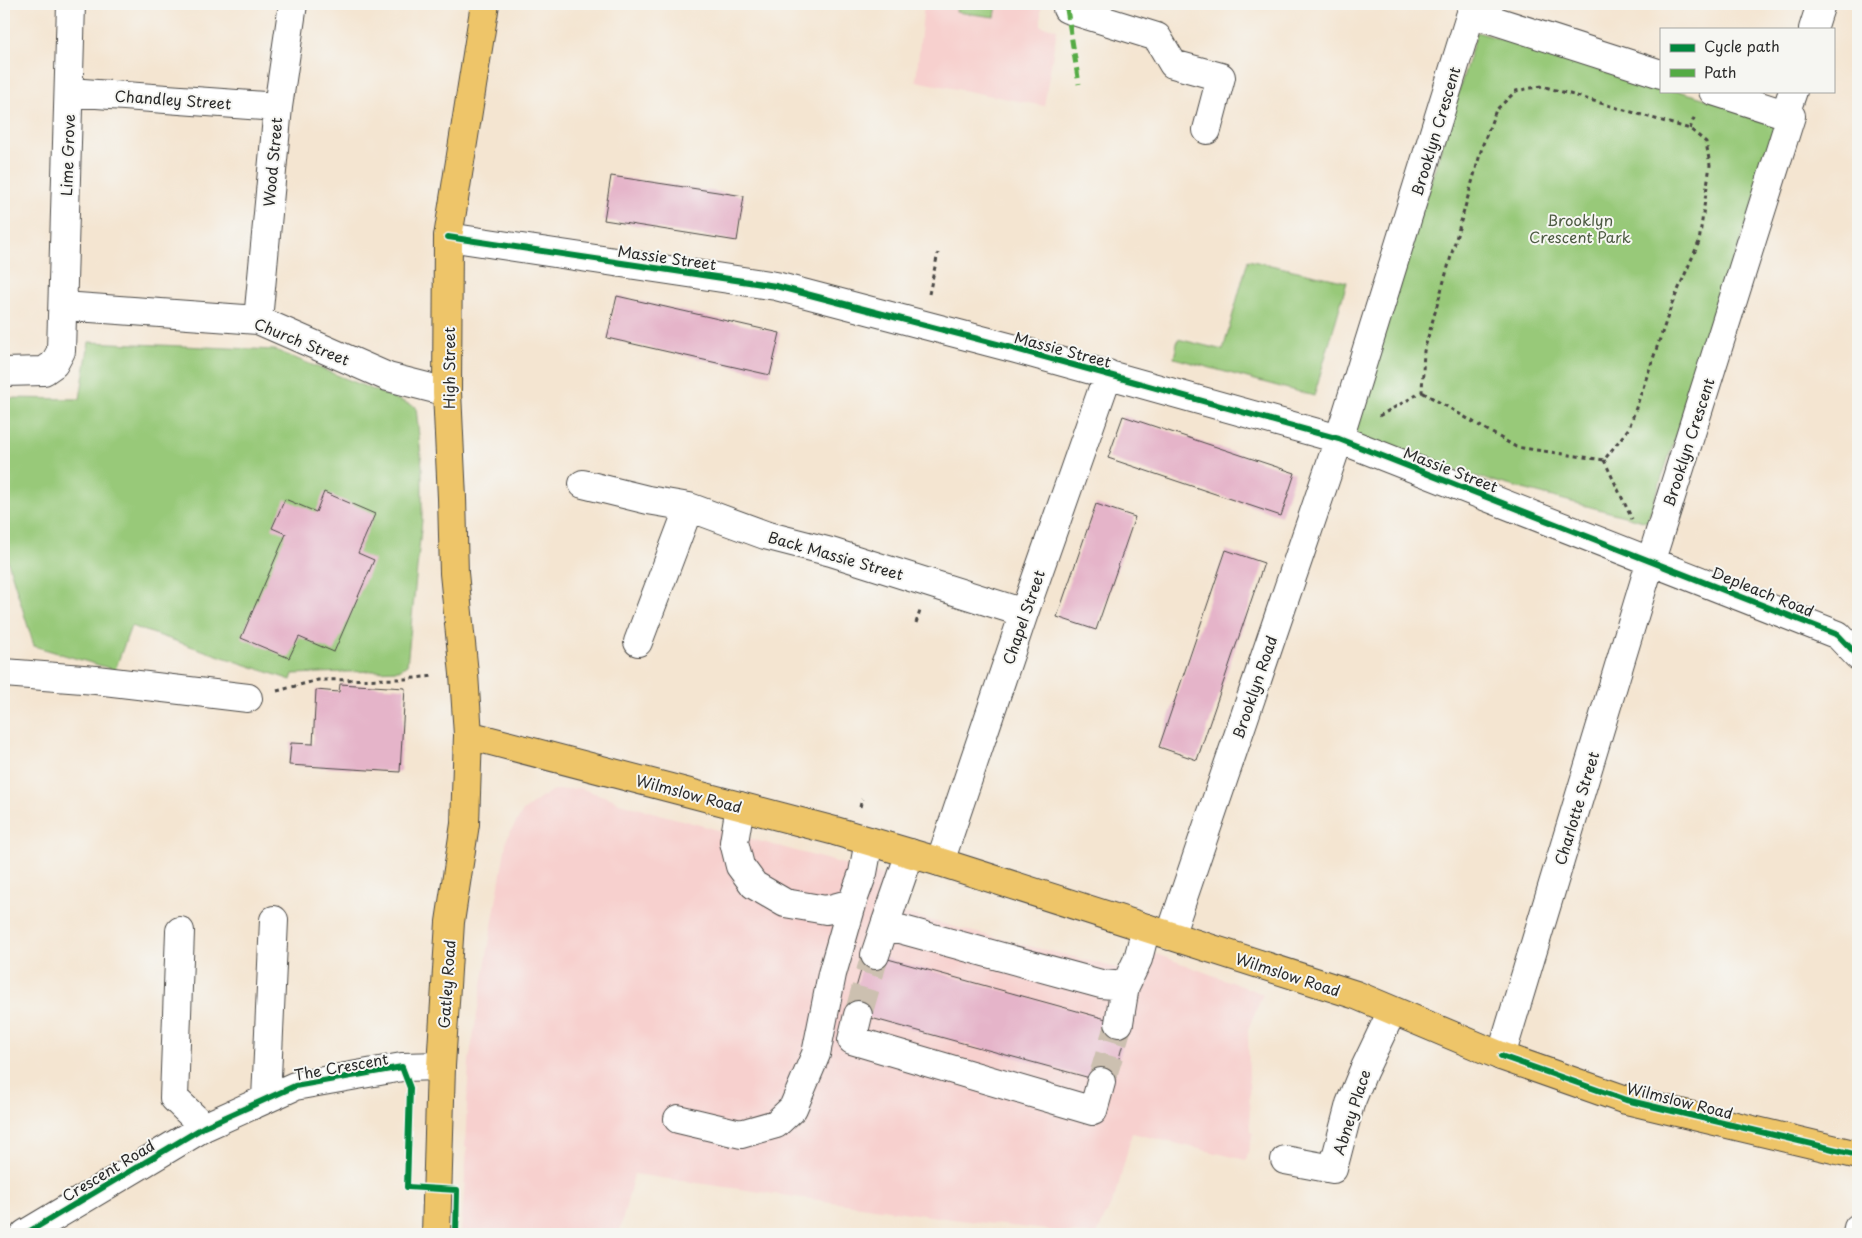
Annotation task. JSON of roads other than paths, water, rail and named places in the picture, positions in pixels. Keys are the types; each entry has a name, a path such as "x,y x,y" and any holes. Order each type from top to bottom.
{"main road":[{"name":"High Street","path":"468,735 454,573 447,392 448,237 485,4"},
{"name":"Wilmslow Road","path":"468,735 740,806 940,862 1356,995 1501,1056 1626,1100 1858,1155"},
{"name":"Gatley Road","path":"436,1234 440,1066 450,922 465,824 468,735"}],"street":[{"name":"Lime Grove","path":"4,372 44,371 54,364 61,351 71,4"},
{"name":"Wood Street","path":"258,320 278,107 293,4"},
{"path":"1813,28 1821,4"},
{"path":"1067,6 1157,37 1173,64 1221,77 1207,130"},
{"name":"Brooklyn Crescent","path":"1339,439 1471,14 1660,74"},
{"name":"Chandley Street","path":"69,92 278,107"},
{"name":"Brooklyn Crescent","path":"1651,560 1791,116 1789,103 1719,92"},
{"name":"Massie Street","path":"448,237 776,286 922,324 1339,439 1651,560"},
{"name":"Church Street","path":"63,306 258,320 388,377 447,392"},
{"name":"Chapel Street","path":"940,862 1024,613 1108,374"},
{"name":"Brooklyn Road","path":"1158,932 1339,439"},
{"name":"Back Massie Street","path":"582,484 648,500 689,507 765,535 830,552 1024,613"},
{"path":"638,642 689,507"},
{"name":"Depleach Road","path":"1651,560 1838,635 1858,656"},
{"name":"Charlotte Street","path":"1501,1056 1651,560"},
{"path":"4,673 96,680 248,698"},
{"path":"740,806 734,842 740,866 754,886 785,903 826,910 852,903 853,901"},
{"path":"678,1119 741,1134 776,1124 793,1108 816,1054 832,974 863,873 869,841"},
{"path":"875,955 910,853"},
{"path":"266,1099 274,920"},
{"path":"885,925 1101,984 1125,986"},
{"path":"180,931 174,1098 204,1127"},
{"path":"1119,1023 1125,986 1138,959 1158,932"},
{"name":"Abney Place","path":"1285,1160 1333,1169 1350,1104 1392,1011"},
{"path":"858,1015 852,1040 1092,1112 1101,1082"},
{"name":"The Crescent","path":"204,1127 295,1086 402,1067 440,1066"},
{"name":"Crescent Road","path":"25,1234 204,1127"},
{"path":"1857,1234 1858,1228"}],"tunnel":[{"path":"858,1015 875,955"},
{"path":"1101,1082 1119,1023"}],"park label":[{"name":"Brooklyn Crescent Park","path":"1580,228"}]}
